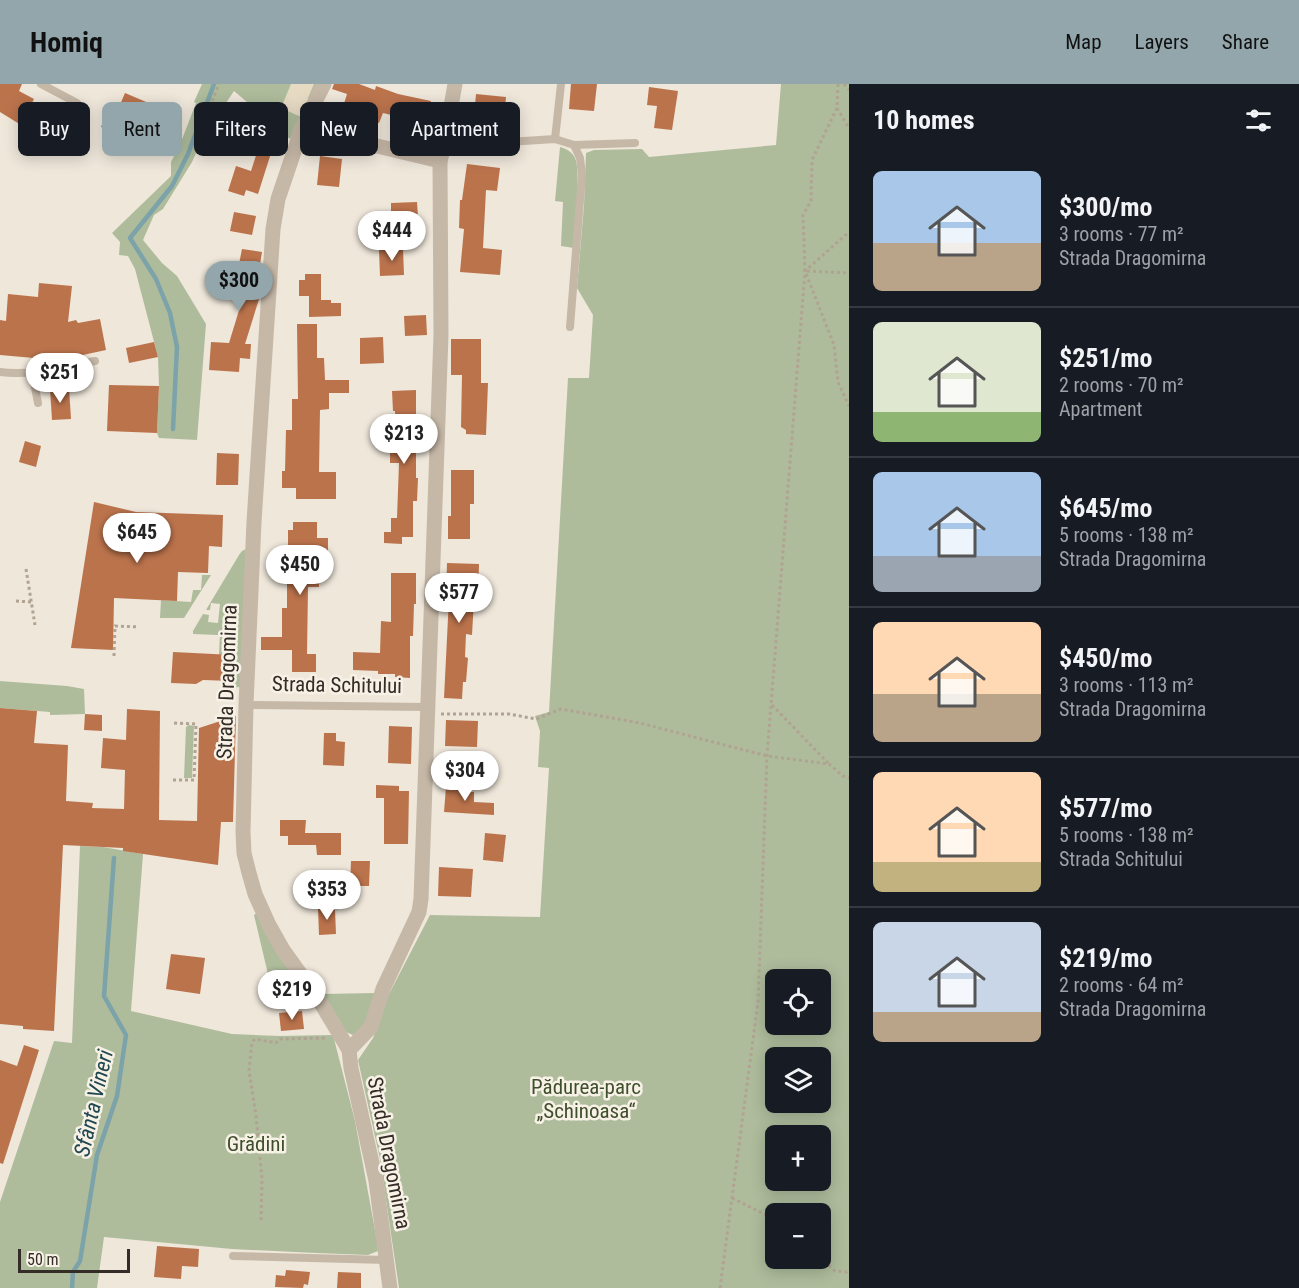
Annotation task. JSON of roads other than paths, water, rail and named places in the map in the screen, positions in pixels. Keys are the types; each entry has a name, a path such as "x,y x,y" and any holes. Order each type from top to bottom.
{"street":[{"name":"Strada Dragomirna","path":"315,102 324,84"},
{"name":"Strada Schitului","path":"452,102 455,84"},
{"name":"Strada Dragomirna","path":"300,134 278,199 273,229 254,522 246,705 244,853 255,894 269,925 345,1044 376,1181 390,1288"},
{"name":"Strada Schitului","path":"345,1044 371,1027 383,989 419,912 421,899 441,335 442,156"}],"lane":[{"path":"41,84 75,102"},
{"path":"555,139 561,84"},
{"path":"520,144 555,139 574,145 635,144"},
{"path":"570,327 582,175 580,158 574,145"},
{"path":"0,372 10,374 32,372 95,361"},
{"path":"32,372 38,403"},
{"name":"Strada Schitului","path":"246,705 427,711"},
{"name":"Strada Dragomirna","path":"232,1256 387,1260"}],"waterway":[{"name":"Sfânta Vineri","path":"173,429 177,347 170,313 156,279 130,238 172,186 188,154 214,84"},
{"name":"Sfânta Vineri","path":"72,1288 73,1272 80,1261 97,1155 117,1096 126,1035 104,996 114,858"}],"park label":[{"name":"Pădurea-parc „Schinoasa“","path":"586,1099"},
{"name":"Grădini","path":"256,1144"}]}
